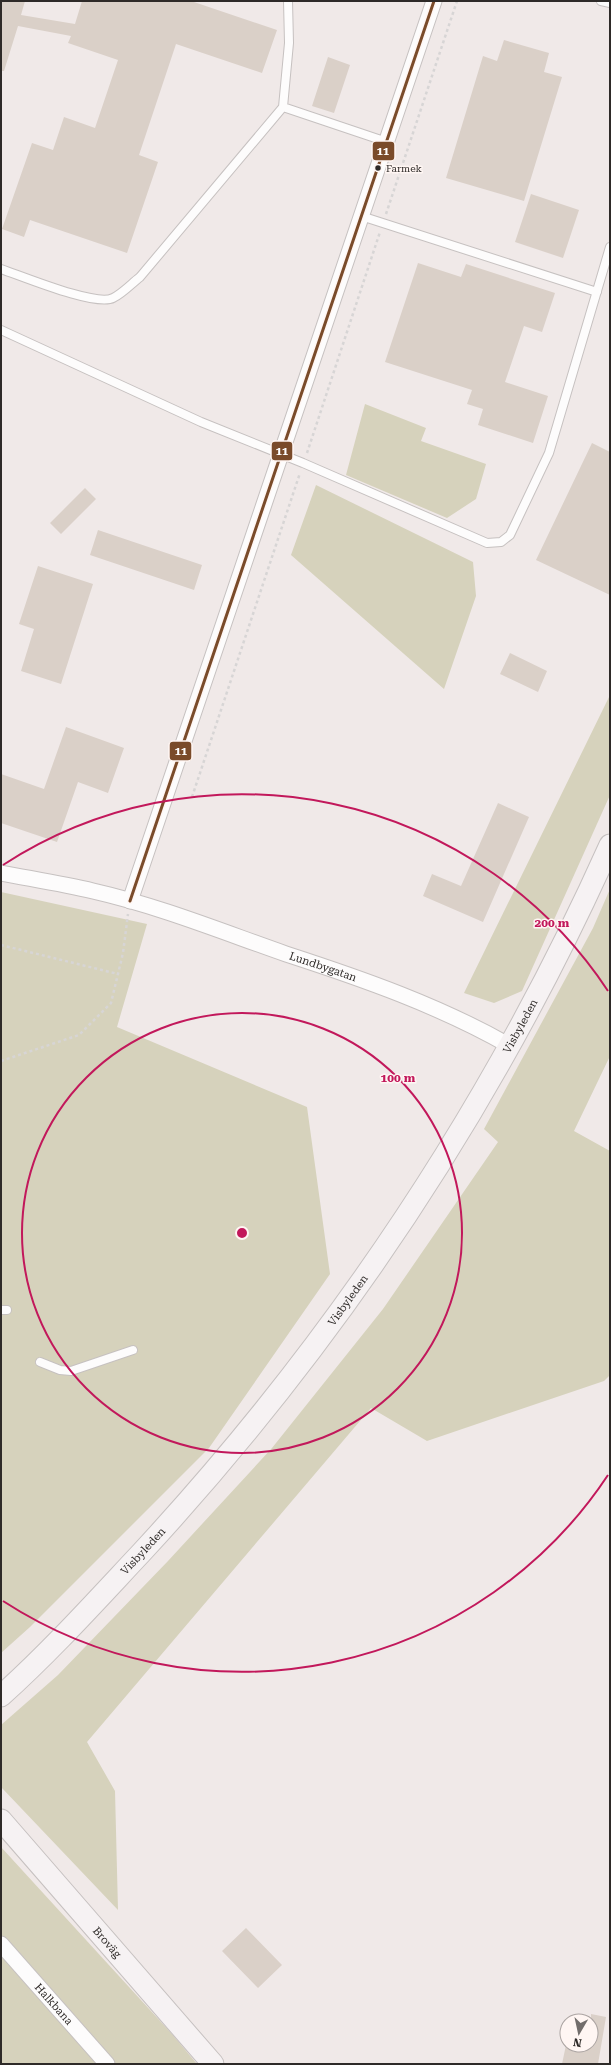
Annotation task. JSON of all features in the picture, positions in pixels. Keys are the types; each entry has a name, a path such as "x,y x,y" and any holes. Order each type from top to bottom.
{"main road":[{"name":"Visbyleden","path":"1,1696 73,1626 157,1536 249,1430 300,1367 376,1262 461,1130 510,1046 567,936 610,845"},
{"name":"Broväg","path":"1,1820 213,2064"}],"street":[{"path":"130,901 434,1"},
{"name":"Lundbygatan","path":"1,873 93,891 130,901 330,968 420,1002 483,1031 510,1046"},
{"name":"Halkbana","path":"1,1944 107,2064"}],"lane":[{"path":"1,269 78,295 104,300 113,298 140,277 283,107 289,43 288,1"},
{"path":"601,1 610,3"},
{"path":"283,107 387,142"},
{"path":"361,216 597,292"},
{"path":"1,330 201,422 303,463 487,543 501,542 510,535 549,453 610,247"},
{"path":"40,1362 60,1370 71,1371 133,1350"}],"path":[{"path":"192,797 457,1"},
{"path":"1,1061 78,1035 111,1003 118,974 130,901"},
{"path":"1,945 118,974"}],"shaded area":[{"path":"365,404 426,428 421,441 486,464 476,499 447,518 346,475"},
{"path":"316,485 473,562 476,596 444,689 291,555"},
{"path":"610,695 610,795 522,991 494,1003 464,993"},
{"path":"610,889 610,1056 574,1131 610,1151 610,1375 604,1381 427,1441 371,1408 87,1742 115,1791 118,1910 1,1787 1,1725 58,1675 168,1561 272,1448 383,1309 498,1142 484,1129 593,928"},
{"path":"1,892 147,924 117,1027 307,1107 330,1274 209,1448 30,1627 1,1653"},
{"path":"1,1847 172,2034 197,2064 1,2064"}],"building":[{"path":"1,1 25,1 21,15 75,24 82,1 191,1 277,30 262,73 176,44 139,155 158,162 127,253 30,220 24,237 2,229 32,143 53,150 64,117 95,128 118,60 68,43 71,36 18,26 4,71 1,71"},
{"path":"504,40 549,53 544,72 562,77 524,201 446,178 483,56 497,61"},
{"path":"328,57 350,65 334,113 312,106"},
{"path":"531,194 579,210 563,258 515,242"},
{"path":"418,263 461,277 466,264 555,293 542,332 524,326 505,382 548,396 533,443 478,425 483,409 467,404 472,390 385,362"},
{"path":"592,443 610,452 610,595 536,560"},
{"path":"85,488 96,499 61,534 50,523"},
{"path":"98,530 202,565 194,590 90,555"},
{"path":"38,566 93,584 61,684 21,671 34,629 19,624"},
{"path":"510,653 547,671 538,692 500,674"},
{"path":"66,727 124,748 108,793 78,782 57,842 1,823 1,774 44,789"},
{"path":"498,803 529,817 483,922 423,896 432,874 461,886"},
{"path":"246,1928 282,1965 258,1988 222,1951"},
{"path":"599,2016 606,2017 598,2064 562,2064 564,2053 599,2053"}],"transit line":[{"name":"11","path":"130,901 434,1"}],"place":[{"name":"Farmek","path":"378,168"}]}
